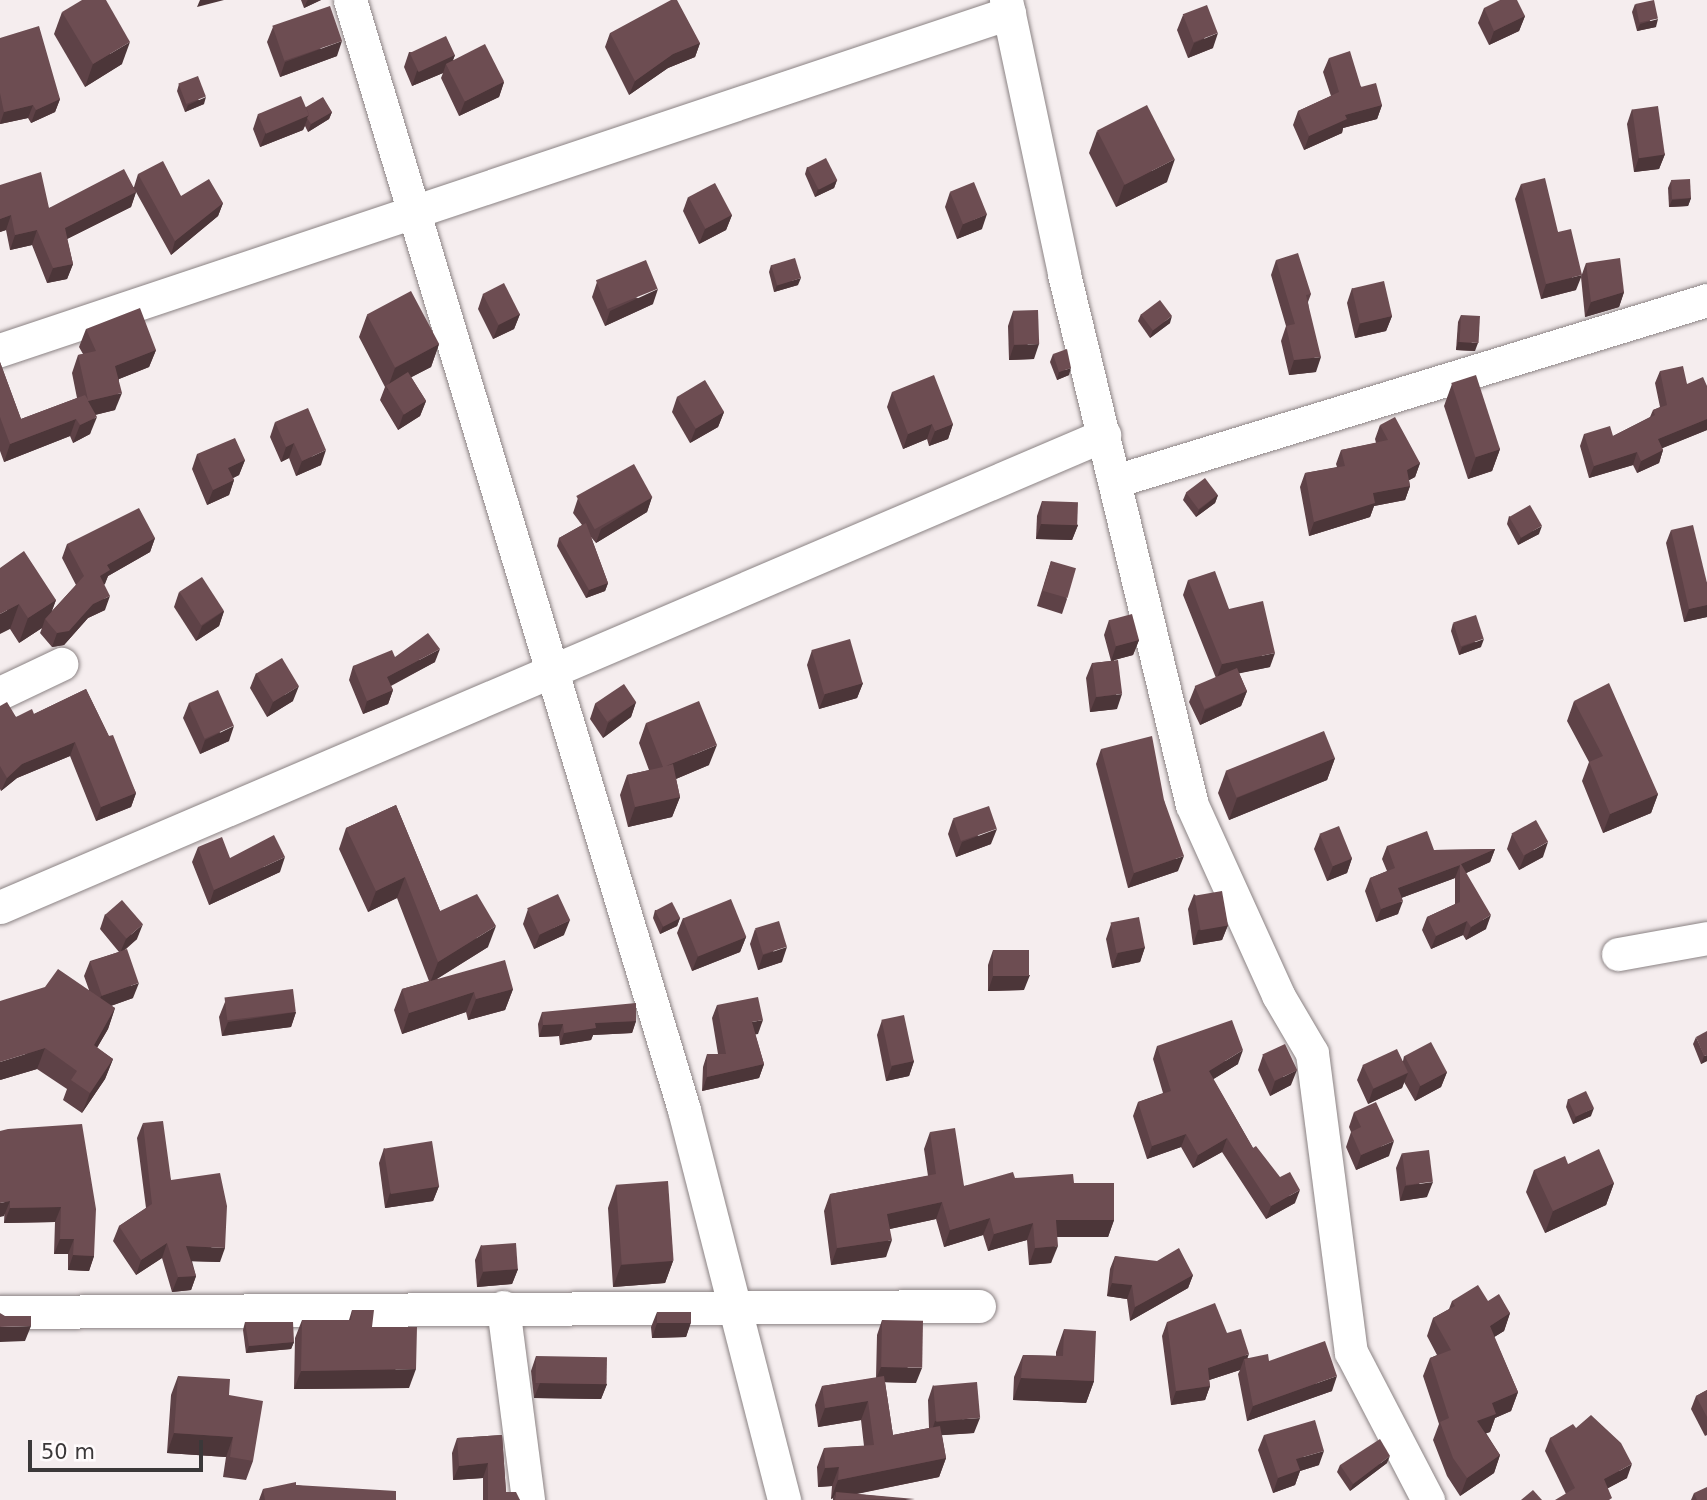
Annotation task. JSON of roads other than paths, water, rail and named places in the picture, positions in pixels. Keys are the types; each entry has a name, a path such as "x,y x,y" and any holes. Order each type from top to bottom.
{"street":[{"path":"349,0 417,211 684,1110 784,1500"},
{"path":"0,350 417,211 1008,7 1064,274 1192,805 1278,995 1312,1053 1351,1352 1429,1500"},
{"path":"1115,481 1707,300"},
{"path":"0,907 553,667 1104,435"},
{"path":"0,693 61,664"},
{"path":"1618,954 1707,937"},
{"path":"0,1312 734,1305 979,1306"},
{"path":"503,1307 527,1500"}]}
